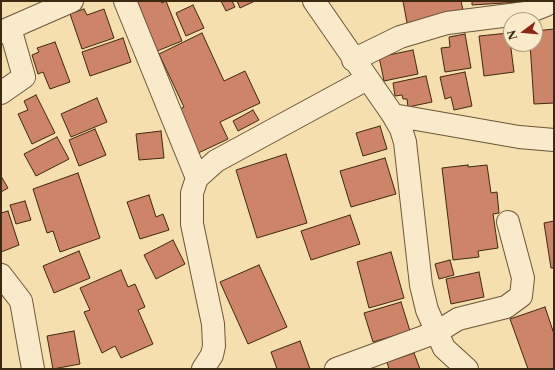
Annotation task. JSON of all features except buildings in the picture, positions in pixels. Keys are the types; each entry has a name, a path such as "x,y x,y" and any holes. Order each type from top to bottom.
{"street":[{"path":"1,93 24,77 5,30 72,1"},
{"path":"125,1 196,178"},
{"path":"314,1 353,60 393,115 405,142 421,284 427,310 444,348 467,369"},
{"path":"353,60 400,37 447,23 526,13 546,5 545,1"},
{"path":"211,364 214,346 213,324 192,224 192,193 196,178 216,161 367,80"},
{"path":"393,115 519,137 554,140"},
{"path":"336,369 437,332 458,319 506,307 522,296 523,278 508,222"},
{"path":"1,275 21,301 33,369"}]}
